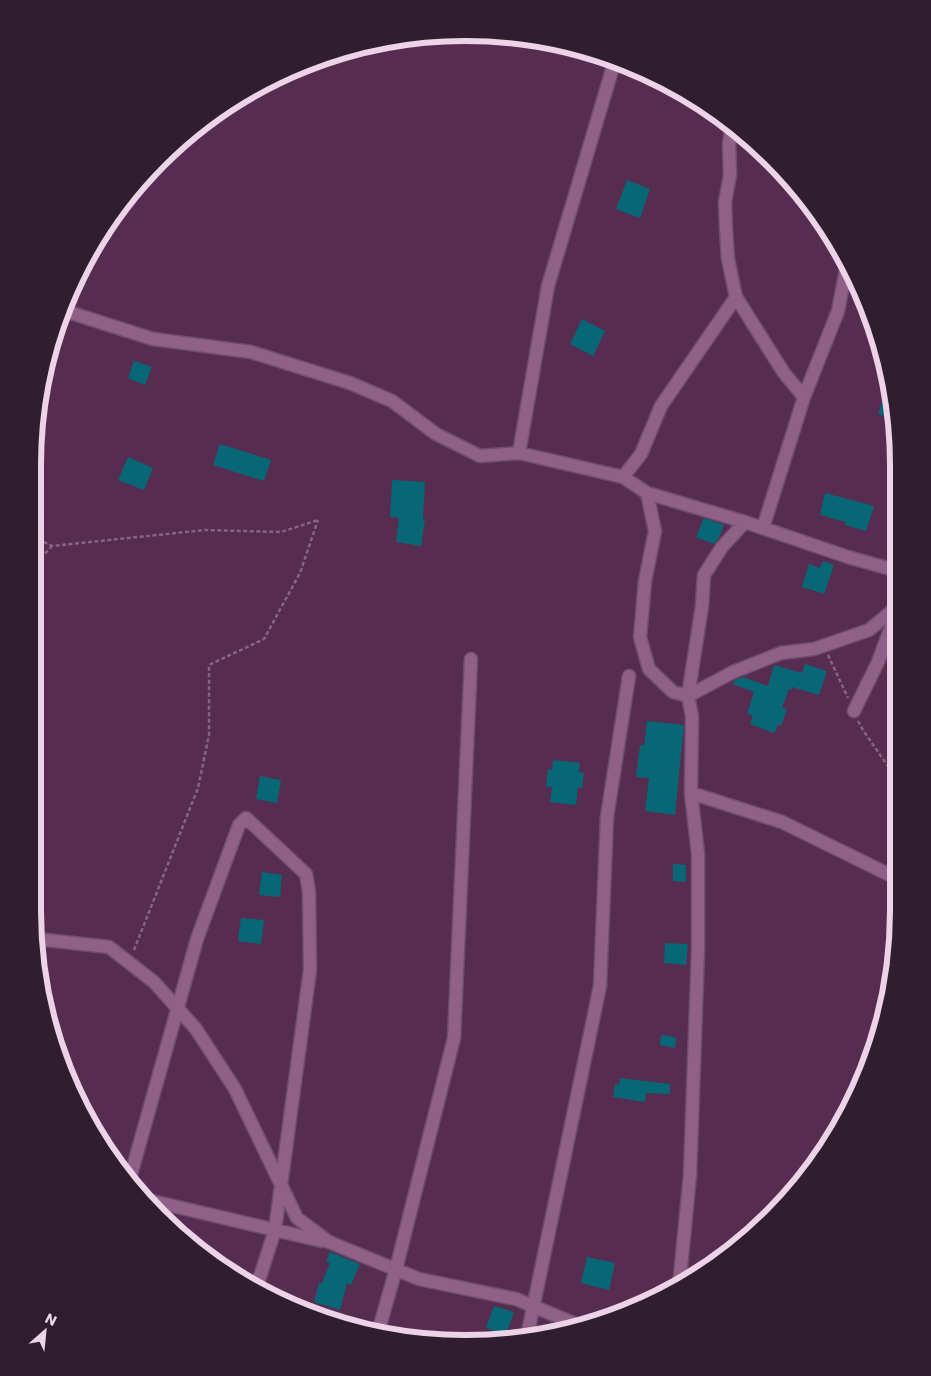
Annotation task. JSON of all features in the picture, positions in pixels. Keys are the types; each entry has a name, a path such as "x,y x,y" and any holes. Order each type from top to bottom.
{"street":[{"path":"519,453 548,286 613,68"},
{"path":"731,135 730,175 725,202 728,260 736,296 784,373 804,397"},
{"path":"763,528 804,397 838,311 845,276"},
{"path":"623,477 641,454 661,406 736,296"},
{"path":"70,313 153,339 251,352 350,383 392,401 436,434 480,456 519,453 623,477 647,493 890,569"},
{"path":"647,493 655,531 645,581 640,637 649,669 673,692 688,696 733,672 781,653 814,649 869,630 890,613"},
{"path":"680,1277 690,1175 698,952 698,854 692,793 692,716 688,696 702,606 704,575 722,547 745,522"},
{"path":"854,711 878,662 890,628"},
{"path":"380,1326 454,1038 471,659"},
{"path":"529,1330 600,986 607,818 629,676"},
{"path":"692,793 782,822 890,875"},
{"path":"132,1172 200,930 239,825 246,818 306,874 309,892 310,970 275,1230 259,1281"},
{"path":"42,940 109,947 154,982 196,1029 236,1089 297,1218 329,1242"},
{"path":"159,1203 329,1242 419,1279 516,1300 569,1321"}],"path":[{"path":"41,540 52,546 205,530 281,532 318,520 300,573 264,639 209,665 209,735 198,788 129,962"},
{"path":"41,558 52,546"}],"building":[{"path":"627,180 650,189 640,218 616,209"},
{"path":"89,271 90,271 85,286 82,285"},
{"path":"582,319 605,331 593,356 570,344"},
{"path":"134,361 152,367 145,385 128,378"},
{"path":"884,398 887,417 878,414"},
{"path":"220,444 271,460 264,481 213,465"},
{"path":"128,457 153,468 144,490 118,480"},
{"path":"392,480 425,482 423,519 425,519 421,546 396,542 399,518 390,517"},
{"path":"825,493 874,506 866,531 845,525 846,522 820,515"},
{"path":"704,518 724,525 719,538 714,544 696,537"},
{"path":"823,561 834,565 824,594 802,587 809,564 820,568"},
{"path":"805,664 827,671 819,695 792,687 791,690 789,689 782,708 787,709 781,726 778,725 774,733 750,724 753,716 747,714 754,692 733,684 735,680 743,677 768,686 774,665 802,673"},
{"path":"647,721 684,725 675,815 645,811 649,778 636,777 640,745 644,746"},
{"path":"553,760 580,763 579,772 584,773 582,788 578,787 576,805 550,802 552,787 546,786 548,769 552,770"},
{"path":"260,776 281,780 277,803 256,799"},
{"path":"673,864 686,865 686,882 673,881"},
{"path":"262,872 282,875 280,897 259,895"},
{"path":"241,918 264,920 261,944 238,941"},
{"path":"665,943 688,944 686,965 664,963"},
{"path":"661,1035 676,1037 675,1048 660,1045"},
{"path":"620,1078 670,1084 670,1094 646,1093 645,1102 613,1097 615,1084 619,1085"},
{"path":"330,1252 360,1264 351,1285 347,1283 340,1310 314,1302 319,1283 322,1283 330,1263 326,1262"},
{"path":"587,1257 615,1263 609,1290 581,1283"},
{"path":"494,1306 514,1312 507,1333 501,1333 486,1328"},
{"path":"550,1322 557,1325 548,1327"}]}
